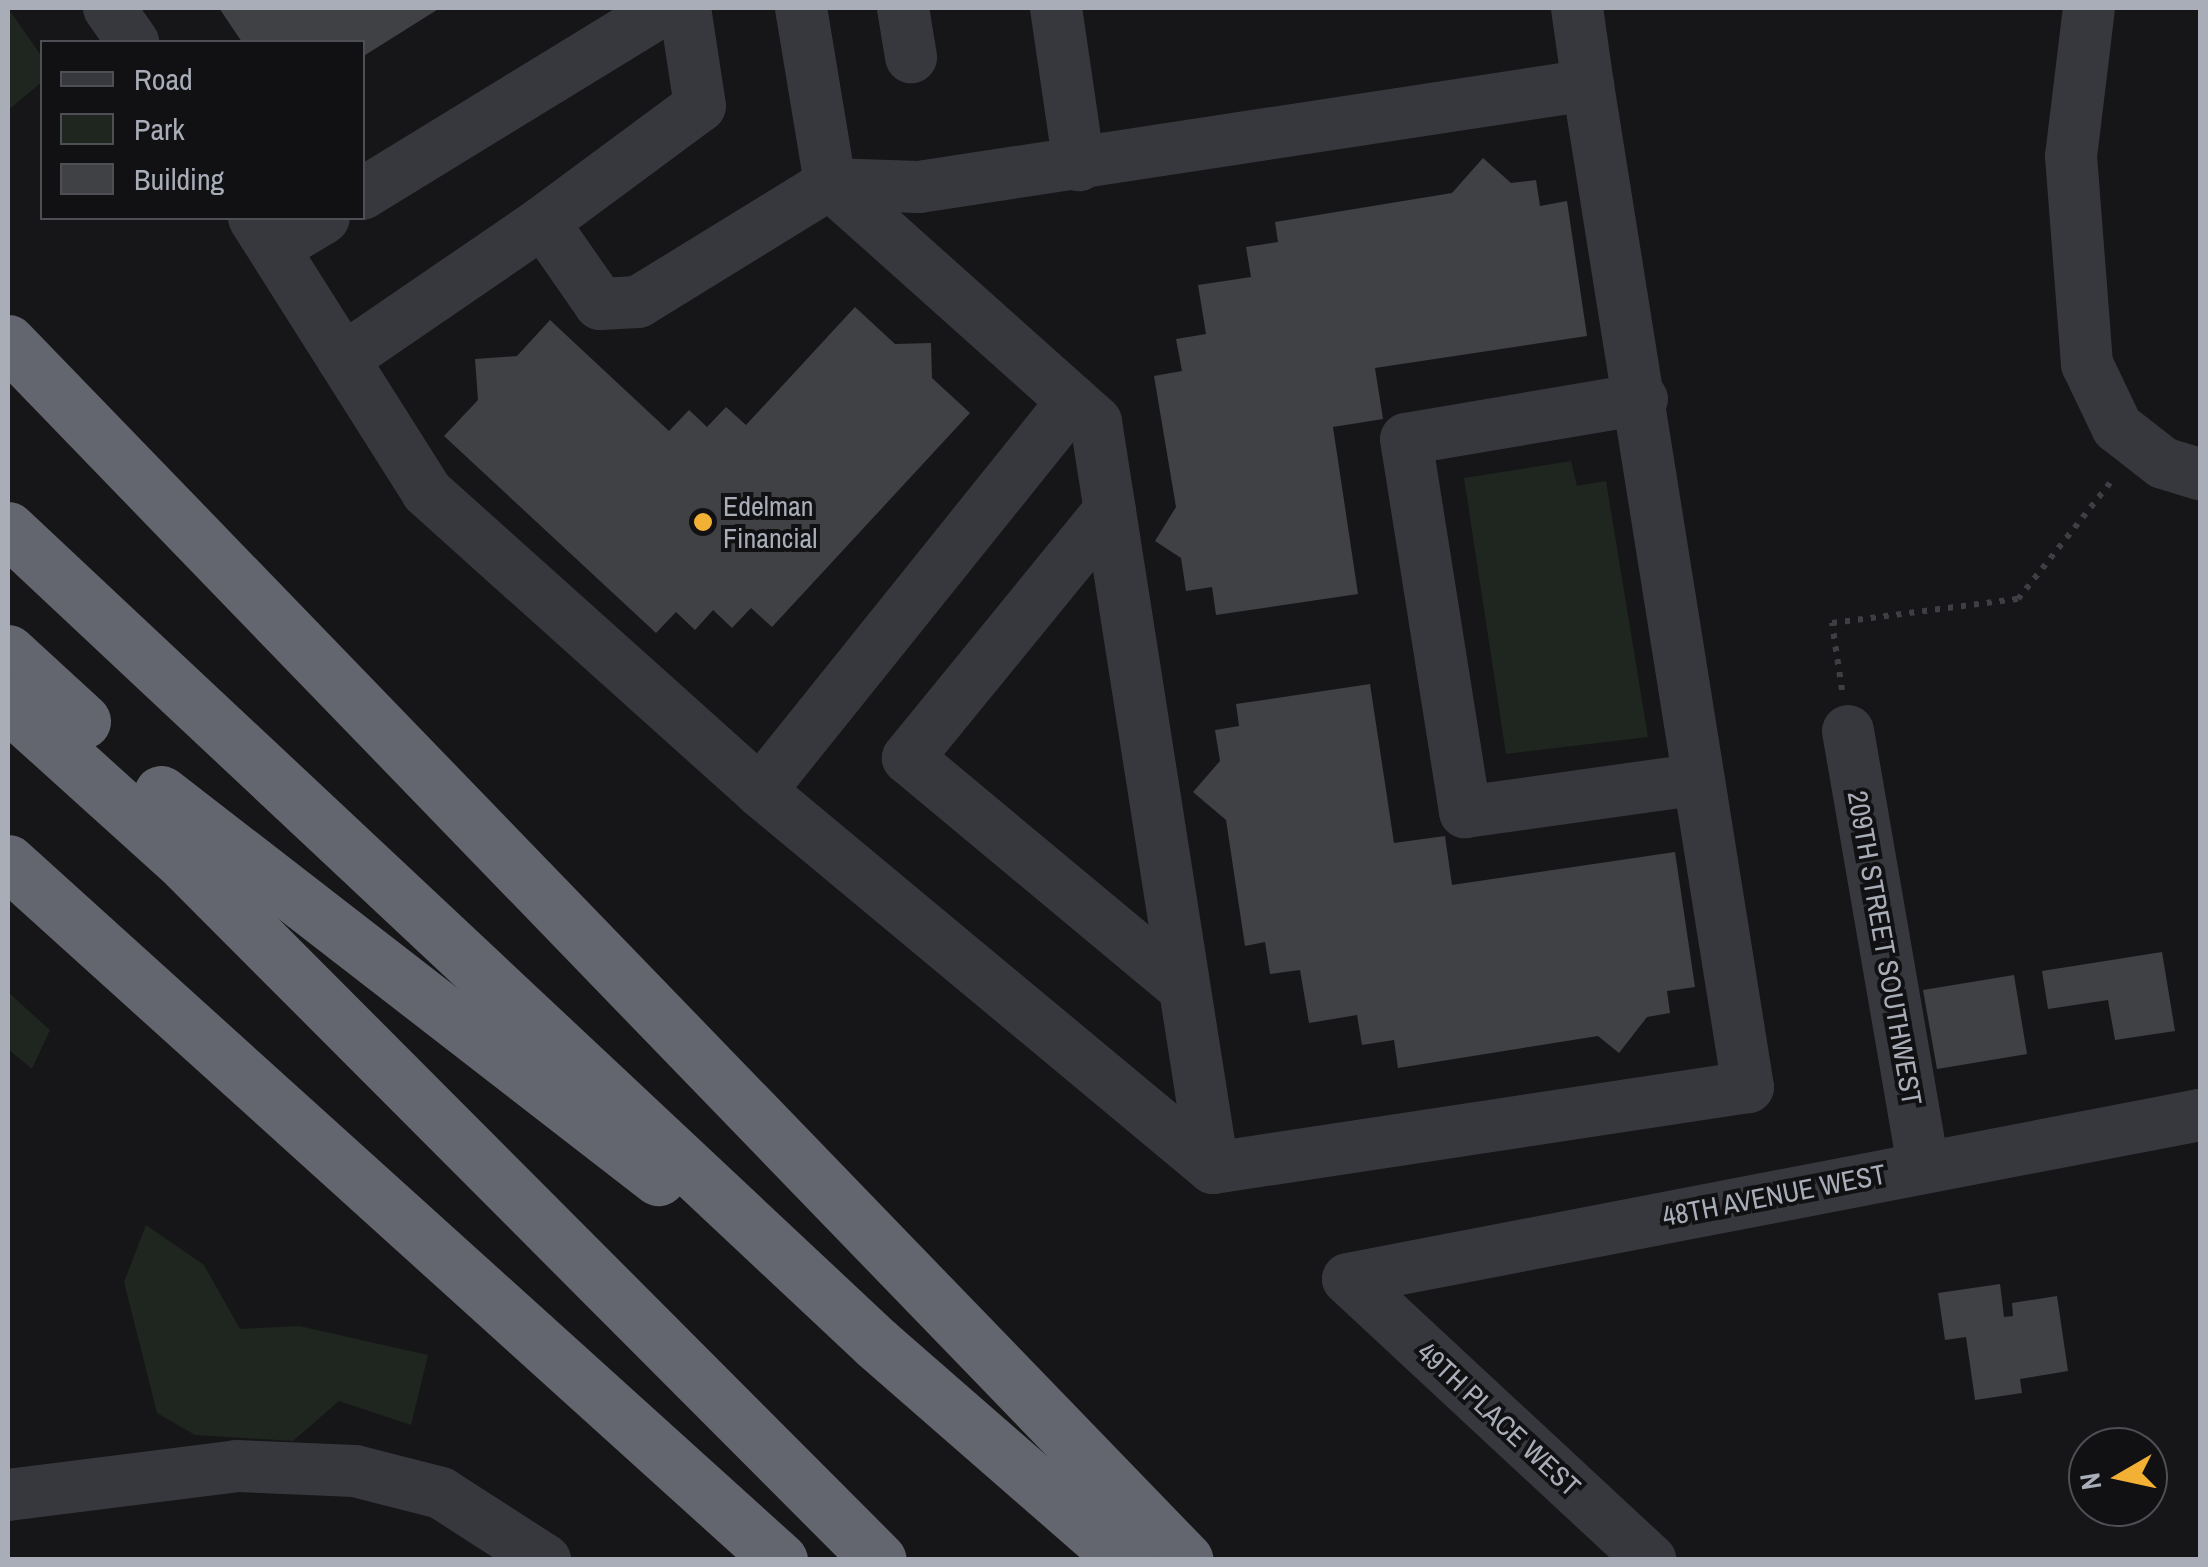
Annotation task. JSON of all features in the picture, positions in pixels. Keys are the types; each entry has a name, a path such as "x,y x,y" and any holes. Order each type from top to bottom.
{"highway":[{"path":"8,342 1186,1560"},
{"path":"8,528 876,1343 1125,1560"},
{"path":"8,652 205,833 876,1343"},
{"path":"8,704 186,865 879,1560"},
{"path":"8,862 780,1560"}],"street":[{"path":"109,8 132,40"},
{"path":"343,358 543,222 700,106 668,8 365,192"},
{"path":"801,8 830,184 1096,422 1213,1168"},
{"path":"1060,8 1079,164"},
{"path":"316,220 264,233 427,492 760,791 1213,1168 1748,1087 1577,8"},
{"path":"2089,8 2071,156 2087,364 2117,427 2136,442 2200,474"},
{"path":"543,222 600,304 638,302 830,184 919,187 1588,85"},
{"path":"1642,399 1406,439 1465,812 1699,779"},
{"path":"760,791 1073,401"},
{"path":"1110,510 908,758 1184,988"},
{"name":"209TH STREET SOUTHWEST","path":"1848,731 1922,1166"},
{"name":"48TH AVENUE WEST","path":"1348,1279 2200,1115"},
{"name":"49TH PLACE WEST","path":"1348,1279 1650,1560"},
{"path":"8,1495 236,1466 354,1471 441,1493 544,1560"}],"path":[{"path":"1848,731 1832,624 2018,599 2136,442"}],"green space":[{"path":"8,8 40,54 40,84 8,110"},
{"path":"1571,461 1577,486 1606,481 1648,737 1506,754 1464,478"},
{"path":"8,992 50,1030 32,1069 8,1049"},
{"path":"146,1225 204,1265 240,1329 299,1326 428,1355 411,1425 339,1401 293,1441 195,1435 157,1413 124,1282"}],"building":[{"path":"219,8 440,8 365,55 365,40 241,40"},
{"path":"1483,158 1511,183 1536,180 1540,206 1567,201 1587,336 1375,368 1383,419 1333,427 1358,594 1216,615 1212,587 1186,591 1181,558 1155,541 1176,507 1154,376 1182,371 1176,339 1206,334 1198,285 1251,277 1246,247 1278,242 1275,222 1452,193"},
{"name":"Edelman Financial","path":"855,307 895,344 931,343 932,378 970,413 772,627 751,608 732,628 713,610 695,630 676,612 656,633 444,436 478,400 475,359 517,356 550,320 669,431 689,410 707,427 726,407 746,425"},
{"path":"1370,684 1394,843 1445,836 1452,885 1675,852 1695,987 1667,991 1670,1013 1647,1017 1619,1053 1598,1036 1398,1068 1394,1040 1362,1045 1357,1015 1309,1023 1300,970 1270,974 1265,942 1245,946 1226,820 1193,792 1220,761 1215,730 1239,726 1236,704"},
{"path":"2162,952 2175,1031 2115,1040 2108,1000 2048,1009 2042,971"},
{"path":"2014,975 2027,1054 1937,1069 1923,990"},
{"path":"2000,1284 2004,1317 2013,1316 2012,1303 2057,1296 2068,1371 2020,1379 2022,1393 1975,1400 1966,1337 1945,1340 1938,1293"}],"place":[{"name":"Edelman Financial","path":"703,522"}]}
